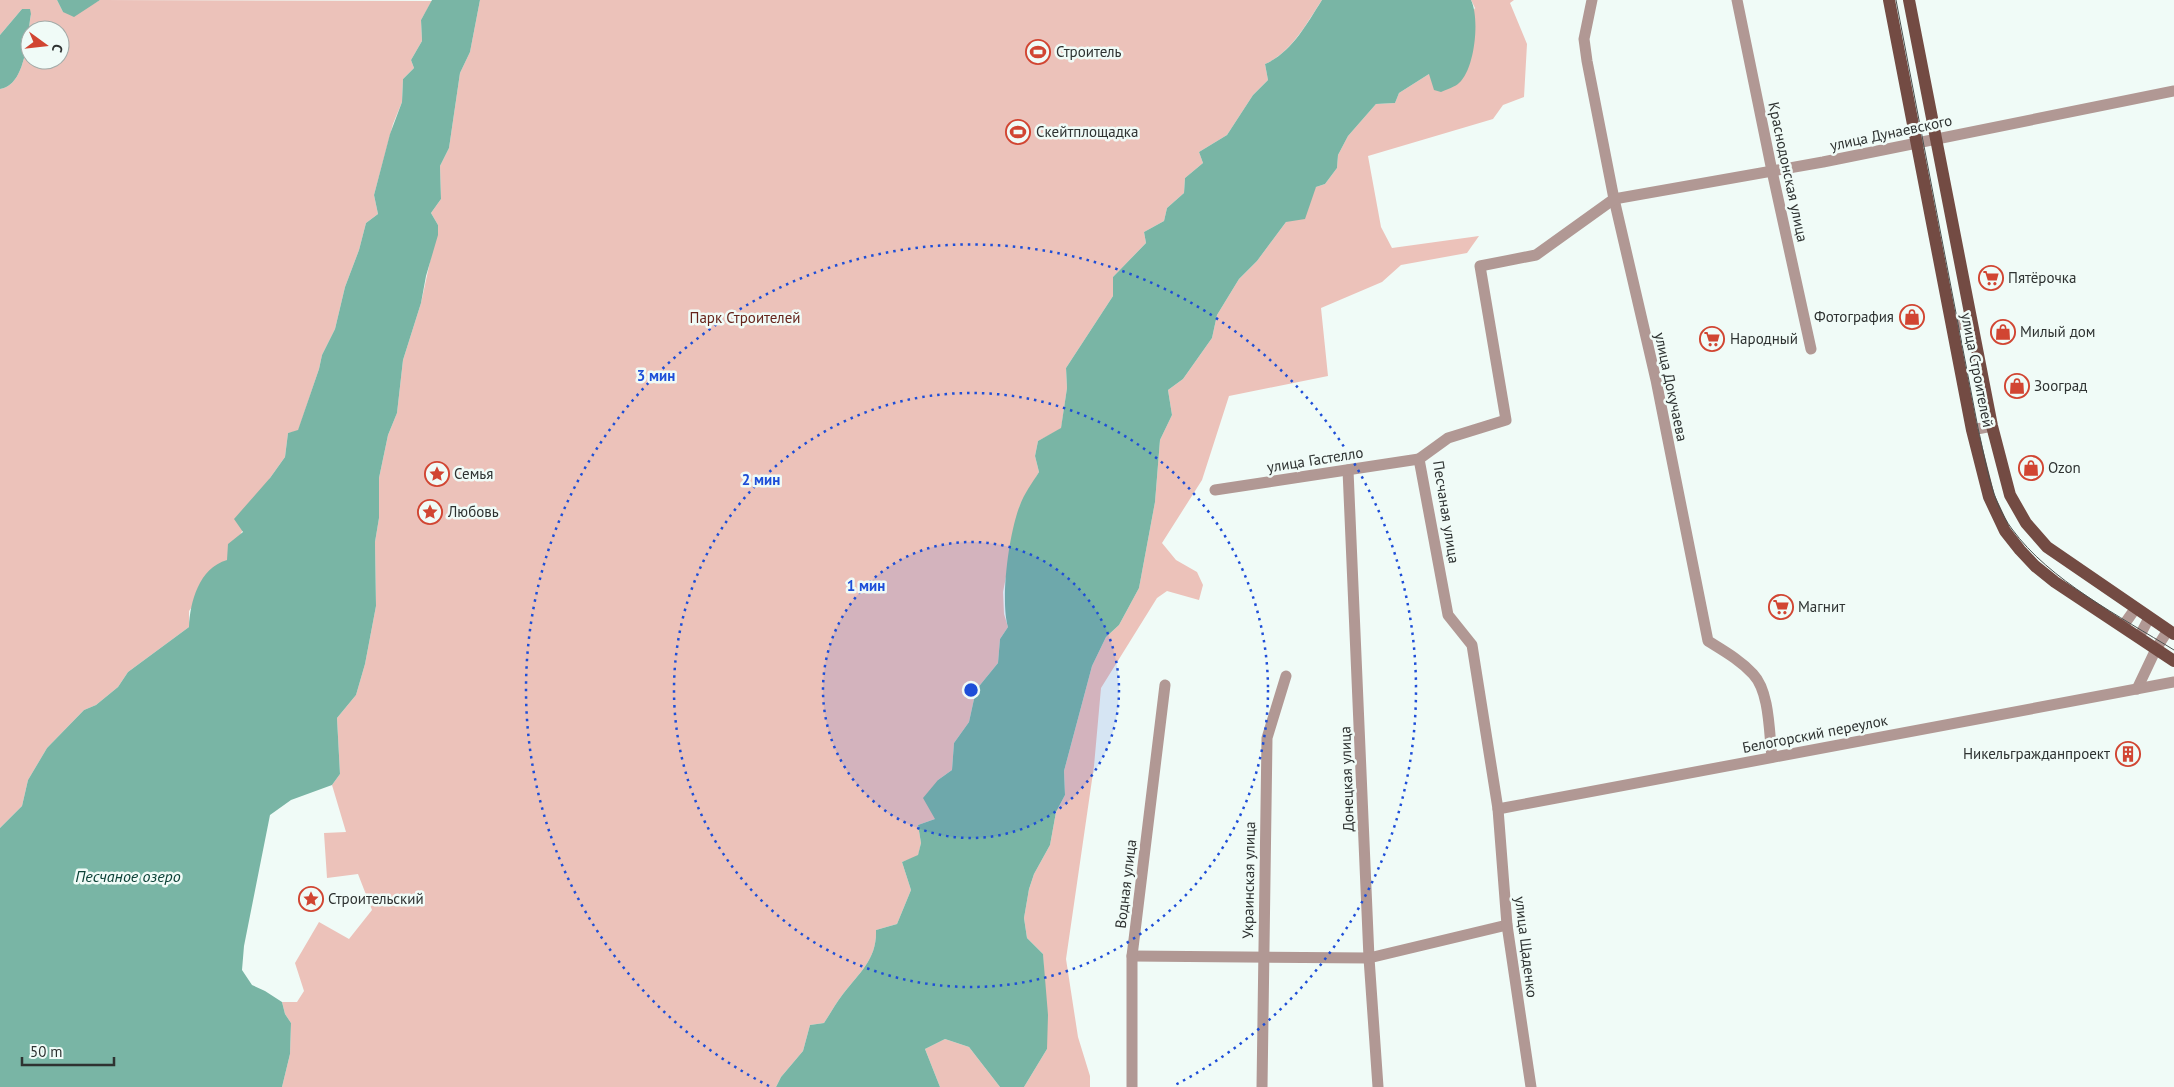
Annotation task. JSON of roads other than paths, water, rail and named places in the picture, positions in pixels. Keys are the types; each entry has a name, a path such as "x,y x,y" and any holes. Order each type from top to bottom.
{"main road":[{"name":"улица Строителей","path":"1889,0 1972,430 1988,497 2005,531 2035,566 2174,661"},
{"name":"улица Строителей","path":"1909,0 1992,426 2010,495 2026,523 2047,547 2171,632"}],"street":[{"name":"улица Докучаева","path":"1592,0 1584,39 1614,200 1656,380 1708,641 1734,657 1759,682 1769,723 1772,757"},
{"name":"Краснодонская улица","path":"1737,0 1811,349"},
{"name":"улица Дунаевского","path":"1614,200 1916,143 2174,91"},
{"name":"Песчаная улица","path":"1498,809 1472,645 1448,615 1420,459 1448,438 1506,420 1480,266 1536,255 1614,200"},
{"path":"1952,326 1971,322"},
{"path":"1972,430 1992,426"},
{"name":"улица Гастелло","path":"1215,490 1420,459"},
{"name":"Донецкая улица","path":"1348,470 1369,958 1378,1087"},
{"path":"2122,626 2135,608"},
{"path":"2139,637 2149,618"},
{"path":"2137,690 2156,649 2171,632"},
{"name":"Украинская улица","path":"1262,1087 1267,738 1286,676"},
{"name":"Белогорский переулок","path":"1498,809 2174,682"},
{"name":"Водная улица","path":"1132,1087 1132,956 1165,685"},
{"name":"улица Щаденко","path":"1498,809 1507,926 1531,1087"},
{"path":"1132,956 1369,958 1507,926"}],"water":[{"path":"57,0 100,0 74,17 63,12"},
{"name":"Песчаное озеро","path":"432,0 480,0 470,52 460,73 449,148 440,166 441,199 431,213 438,225 438,235 426,276 421,303 403,360 397,413 388,435 379,478 379,518 375,542 376,606 365,664 356,695 337,718 340,774 332,785 291,800 270,815 244,946 242,970 252,985 282,1002 285,1014 291,1023 290,1054 282,1087 0,1087 0,828 22,806 28,780 47,748 84,710 96,705 118,687 128,672 189,627 191,607 203,578 217,564 227,560 228,544 243,532 234,519 270,478 285,457 288,433 298,430 322,355 335,329 345,287 359,250 366,223 378,214 374,195 390,134 402,102 403,79 414,68 411,60 422,41 421,20"},
{"path":"1322,0 1471,0 1474,8 1475,30 1469,67 1459,83 1441,92 1434,90 1429,74 1399,93 1395,103 1376,104 1348,136 1338,155 1337,168 1325,184 1316,187 1305,219 1286,222 1257,261 1239,279 1217,315 1212,338 1183,379 1168,390 1172,415 1160,440 1155,502 1139,588 1119,625 1106,637 1092,666 1064,771 1065,795 1056,812 1050,845 1034,874 1029,889 1024,918 1027,938 1043,954 1048,1015 1047,1049 1024,1087 1000,1087 969,1047 945,1039 925,1049 940,1087 776,1087 781,1077 803,1051 810,1025 824,1023 840,997 866,965 874,949 876,930 897,924 911,890 902,862 918,855 921,843 918,825 935,819 923,798 938,780 952,770 954,743 969,722 976,690 998,663 1000,639 1008,627 1005,584 1012,532 1022,501 1039,472 1035,456 1038,441 1061,428 1067,388 1066,368 1113,296 1113,277 1146,243 1144,232 1164,221 1167,208 1184,193 1185,178 1203,163 1199,152 1227,135 1253,95 1268,80 1265,64 1275,59 1291,45"},
{"path":"22,9 30,9 30,20 20,20 20,70 16,79 0,89 0,35"}],"tram line":[{"path":"1896,0 1978,428 1990,481 1999,506 2012,529 2045,565 2109,611 2174,650"}],"place":[{"name":"Строитель","path":"1038,52"},
{"name":"Скейтплощадка","path":"1018,132"},
{"name":"Пятёрочка","path":"1991,278"},
{"name":"Фотография","path":"1912,317"},
{"name":"Милый дом","path":"2003,332"},
{"name":"Народный","path":"1712,339"},
{"name":"Зооград","path":"2017,386"},
{"name":"Ozon","path":"2031,468"},
{"name":"Семья","path":"437,474"},
{"name":"Любовь","path":"430,512"},
{"name":"Магнит","path":"1781,607"},
{"name":"Никельгражданпроект","path":"2128,754"},
{"name":"Строительский","path":"311,899"}],"park label":[{"name":"Парк Строителей","path":"745,318"}]}
